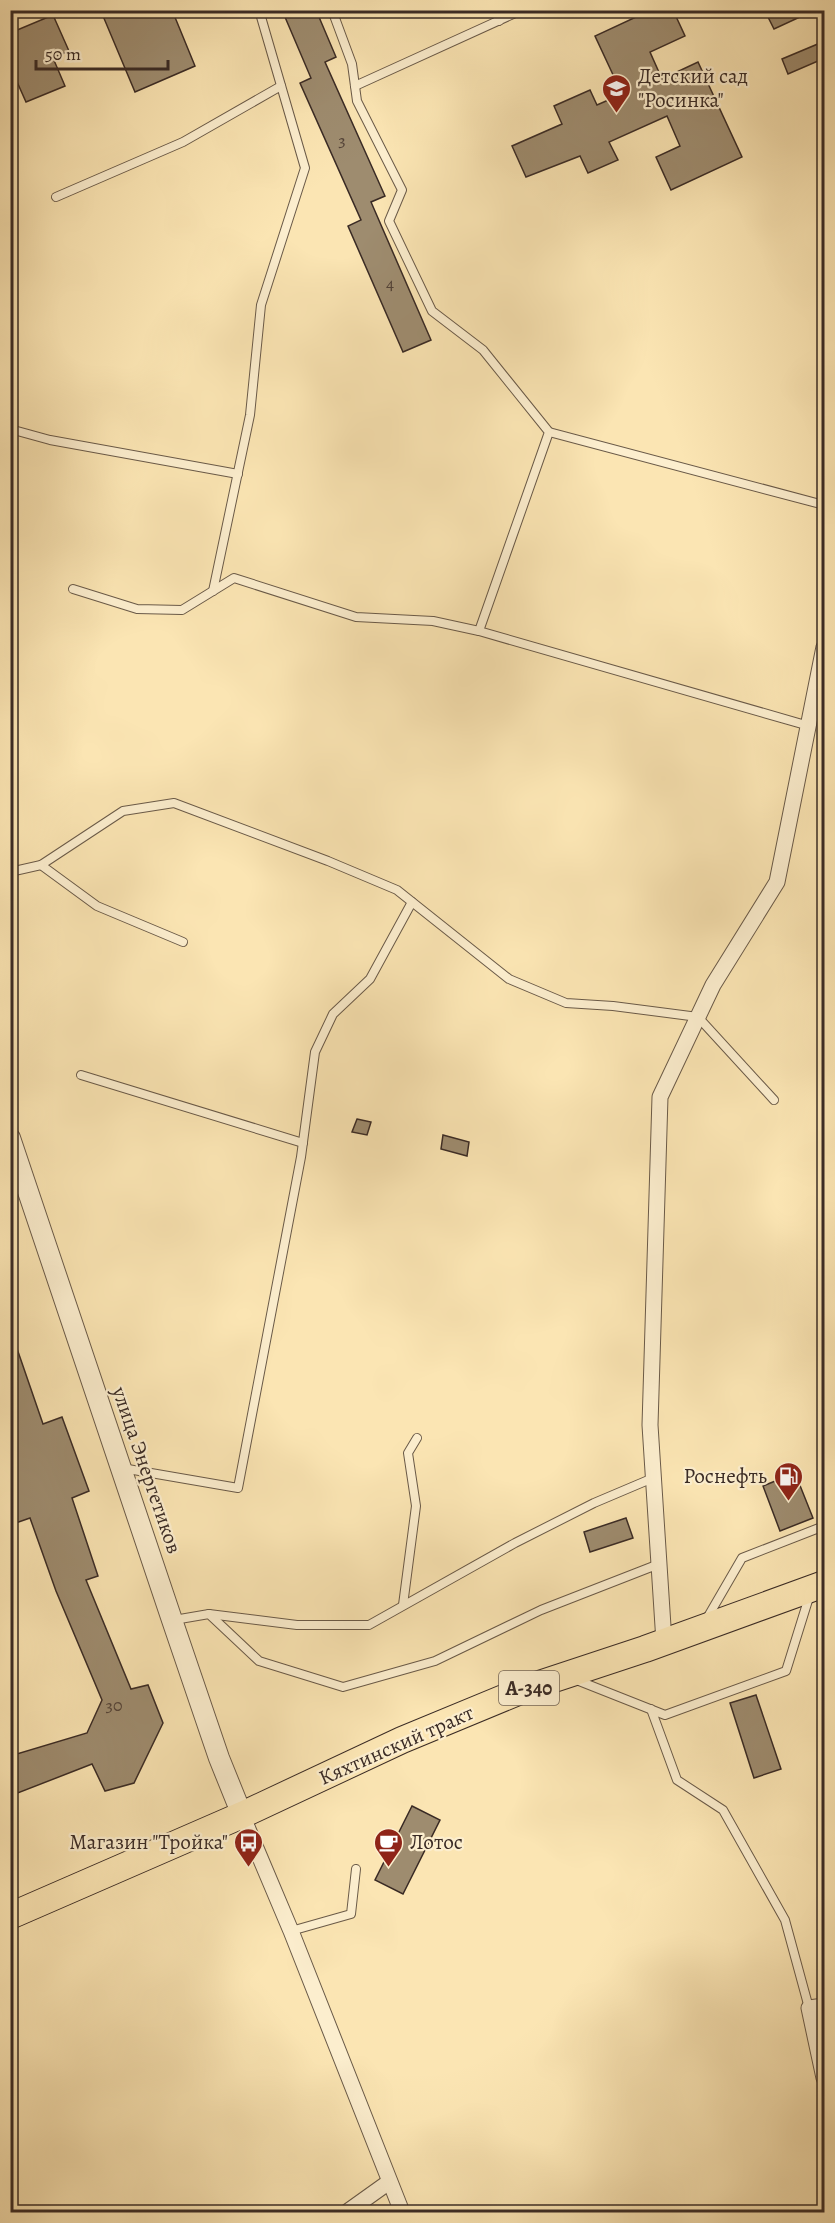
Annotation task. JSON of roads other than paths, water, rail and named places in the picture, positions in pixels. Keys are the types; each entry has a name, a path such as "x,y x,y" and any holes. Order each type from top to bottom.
{"highway":[{"name":"Кяхтинский тракт","path":"10,1916 242,1815 402,1740 531,1687 818,1587"}],"street":[{"path":"664,1642 650,1425 660,1097 713,985 777,882 825,647"},
{"name":"улица Энергетиков","path":"10,1138 219,1758 242,1815"},
{"path":"242,1815 291,1931 402,2212"},
{"path":"817,2007 825,2078"},
{"path":"347,2212 389,2182"}],"lane":[{"path":"213,591 250,415 261,305 305,168 259,10"},
{"path":"332,10 352,64 357,101 402,190 389,221 432,311 483,350 549,432 825,505"},
{"path":"495,10 499,21"},
{"path":"355,86 522,10"},
{"path":"56,197 183,142 281,86"},
{"path":"10,429 50,440 238,474"},
{"path":"479,631 549,432"},
{"path":"73,589 137,609 182,610 234,578 356,617 433,621 479,631 809,726"},
{"path":"10,872 41,865 123,811 174,803 328,861 397,890 509,979 566,1003 613,1006 698,1017 774,1100"},
{"path":"41,865 97,906 183,942"},
{"path":"121,1468 238,1488 303,1143 315,1052 333,1014 370,979 412,902"},
{"path":"81,1075 303,1143"},
{"path":"403,1605 416,1506 408,1452 417,1438"},
{"path":"172,1620 209,1614 297,1625 369,1625 525,1538 594,1503 653,1478"},
{"path":"701,1628 742,1558 825,1526"},
{"path":"209,1614 259,1661 344,1687 435,1662 542,1610 659,1564"},
{"path":"565,1676 665,1714 786,1671 818,1587"},
{"path":"651,1709 677,1780 723,1810 785,1920 817,2007"},
{"path":"291,1931 351,1914 356,1869"}],"place":[{"name":"Детский сад \"Росинка\"","path":"617,114"},
{"name":"Роснефть","path":"788,1502"},
{"name":"Магазин \"Тройка\"","path":"249,1868"},
{"name":"Лотос","path":"389,1868"}]}
